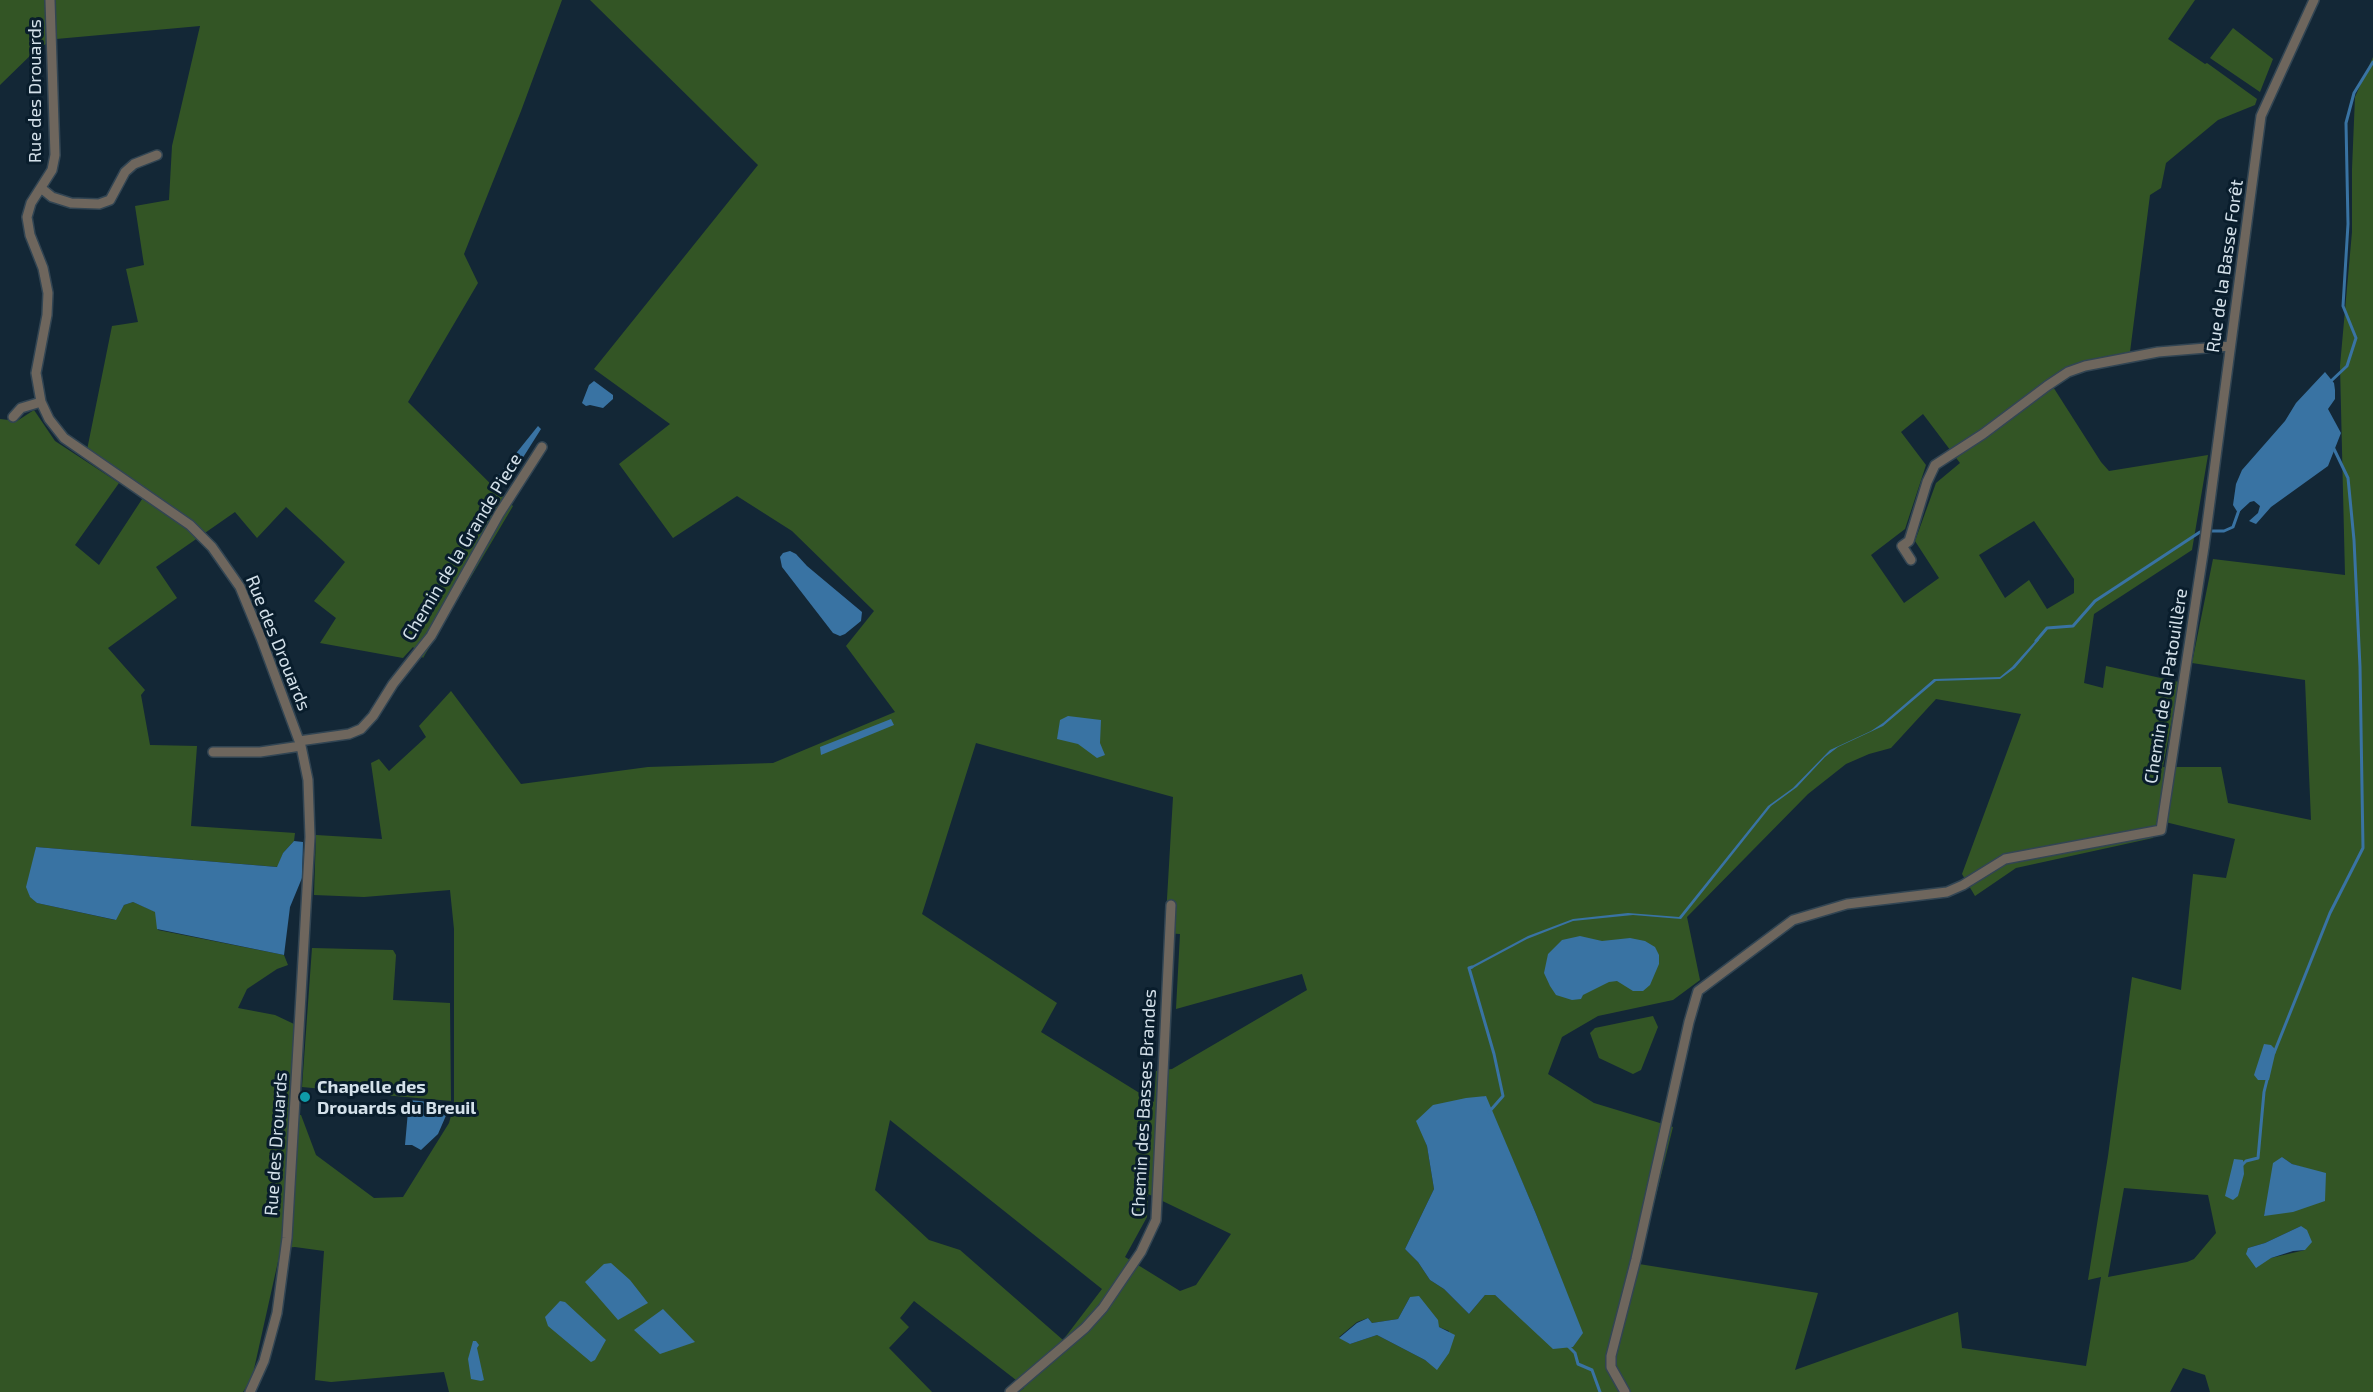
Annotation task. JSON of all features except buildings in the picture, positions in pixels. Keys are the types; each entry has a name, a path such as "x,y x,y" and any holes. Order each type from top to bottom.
{"street":[{"name":"Rue des Drouards","path":"50,0 55,155 52,170 32,202 27,217 28,227 43,268 48,294 47,315 36,373 41,402 49,419 64,438 190,525 212,547 240,587 300,744 308,780 310,837 287,1238 277,1313 264,1361 250,1392"},
{"name":"Rue de la Basse Forêt","path":"2204,547 2261,116 2314,0"},
{"path":"41,188 52,197 71,203 99,204 110,200 125,172 134,164 157,155"},
{"path":"1911,560 1902,546 1909,540 1927,482 1935,465 1983,434 2054,381 2068,372 2085,366 2158,352 2230,346"},
{"path":"13,417 21,408 41,402"},
{"name":"Chemin de la Grande Piece","path":"213,752 260,752 349,734 361,729 431,636 499,514 542,447"},
{"name":"Chemin de la Patouillère","path":"1625,1392 1611,1367 1611,1356 1698,992 1793,920 1847,904 1947,892 1963,885 2005,859 2161,830 2204,547"},
{"name":"Chemin des Basses Brandes","path":"1010,1392 1085,1328 1103,1308 1141,1252 1156,1220 1171,905"}],"green space":[{"path":"0,0 562,0 464,254 478,283 408,402 513,506 423,658 413,647 403,658 320,643 336,618 314,601 345,562 286,507 257,538 235,512 156,567 177,598 108,648 145,690 141,695 150,745 197,746 191,826 295,833 294,841 283,853 278,867 36,847 29,895 37,903 115,920 124,905 133,902 156,912 158,930 284,955 288,965 277,969 247,989 238,1008 275,1015 294,1024 289,1114 301,1115 316,1155 374,1198 403,1197 449,1123 454,1105 454,929 450,890 364,897 314,895 316,835 382,839 371,763 379,759 389,771 426,737 419,726 451,691 521,784 648,767 773,763 895,712 846,646 874,611 792,531 737,496 673,538 619,464 670,424 594,369 758,165 590,0 2195,0 2168,39 2205,64 2207,63 2257,99 2255,105 2218,120 2166,163 2161,188 2150,195 2130,352 2084,362 2048,379 2109,471 2208,455 2192,550 2094,614 2084,683 2103,688 2106,666 2179,682 2163,767 2221,767 2228,803 2311,820 2305,680 2192,663 2213,559 2345,575 2340,366 2352,232 2355,97 2373,57 2373,1392 2210,1392 2205,1375 2183,1368 2170,1392 1019,1392 1024,1388 1016,1380 914,1301 900,1318 909,1327 889,1348 932,1392 449,1392 444,1372 331,1382 315,1380 324,1251 295,1247 281,1248 252,1378 243,1392 0,1392 0,419 17,421 34,410 55,441 119,483 75,545 99,565 148,490 87,450 112,326 138,322 126,269 144,265 135,206 169,200 172,146 200,26 56,39 38,48 0,85","holes":["1923,414 1960,463 1936,483 1915,541 1939,578 1904,603 1871,555 1905,529 1926,465 1901,432","2034,521 2074,579 2074,593 2047,609 2029,580 2005,598 1979,555","1936,699 2021,714 1962,874 1975,896 2016,868 2153,838 2157,820 2235,839 2226,878 2193,874 2181,990 2132,977 2108,1156 2088,1280 2101,1277 2086,1366 1962,1348 1958,1312 1795,1370 1818,1293 1639,1264 1673,1127 1594,1103 1548,1074 1562,1037 1598,1016 1673,1000 1700,980 1687,917 1808,794 1846,764 1891,748","976,743 1173,797 1165,933 1180,934 1176,1009 1302,974 1307,990 1172,1069 1156,1071 1154,1102 1041,1032 1057,1003 922,914","1485,1096 1536,1214 1582,1333 1573,1347 1520,1317 1495,1295 1485,1295 1469,1314 1444,1289 1430,1280 1418,1262 1405,1249 1434,1189 1427,1146 1417,1120","890,1120 1102,1289 1063,1340 960,1250 929,1240 875,1190","2282,1157 2292,1164 2305,1168 2264,1215","2124,1188 2208,1195 2216,1233 2194,1259 2108,1277","1148,1194 1231,1234 1196,1285 1180,1291 1125,1257 1147,1217","2301,1226 2305,1250 2271,1258 2248,1248 2265,1243","1410,1297 1439,1327 1449,1331 1437,1369 1425,1360 1377,1335 1350,1344 1339,1337 1357,1322 1368,1318 1372,1323 1398,1319"]},
{"path":"2233,28 2273,59 2260,92 2210,58"},
{"path":"312,948 393,950 396,955 393,1000 450,1003 451,1101 349,1092 347,1088 338,1086 334,1090 302,1087"},
{"path":"1653,1016 1658,1027 1641,1070 1633,1074 1599,1058 1590,1033 1595,1028"}],"water":[{"path":"2325,372 2334,383 2335,390 2335,399 2328,409 2341,433 2328,466 2271,507 2256,524 2249,521 2258,513 2260,506 2254,501 2250,502 2238,513 2233,505 2236,484 2242,470 2285,421 2296,403"},
{"path":"594,381 613,395 613,399 603,408 586,406 582,403 589,385"},
{"path":"538,426 541,429 505,486 497,477"},
{"path":"790,551 862,612 861,621 845,634 840,636 833,633 782,567 780,557 783,553"},
{"path":"2038,638 2039,640 2015,668 2000,679 1936,681 1883,726 1838,747 1825,757 1797,787 1771,806 1681,919 1633,915 1573,921 1527,939 1469,970 1468,968 1528,936 1573,919 1628,913 1679,917 1768,806 1793,788 1830,750 1883,723 1934,679 2000,677"},
{"path":"1068,716 1101,720 1100,743 1105,755 1097,758 1078,744 1057,739 1060,720"},
{"path":"891,719 894,725 821,755 820,747"},
{"path":"294,841 303,842 302,878 290,907 284,955 157,929 155,912 133,902 124,905 116,920 37,903 30,897 26,887 36,847 277,867 283,853"},
{"path":"1580,936 1602,941 1630,938 1645,941 1655,947 1659,955 1659,964 1650,985 1643,991 1633,991 1617,981 1609,982 1583,995 1581,999 1572,1000 1556,995 1544,973 1548,954 1562,940"},
{"path":"2264,1044 2271,1045 2276,1050 2269,1080 2258,1080 2254,1075"},
{"path":"1486,1096 1583,1333 1573,1347 1553,1349 1495,1295 1485,1295 1469,1314 1444,1289 1430,1280 1418,1262 1405,1249 1434,1189 1427,1146 1416,1121 1433,1105"},
{"path":"409,1100 451,1104 438,1134 421,1150 412,1145 405,1145"},
{"path":"2282,1157 2292,1164 2326,1173 2325,1201 2293,1212 2264,1216 2273,1163"},
{"path":"2234,1159 2243,1160 2244,1174 2238,1196 2233,1200 2225,1196"},
{"path":"2301,1226 2307,1230 2312,1242 2305,1250 2271,1258 2256,1268 2246,1254 2248,1248 2265,1243"},
{"path":"611,1263 630,1280 648,1303 618,1320 585,1282 604,1264"},
{"path":"1419,1296 1438,1320 1439,1327 1455,1335 1449,1353 1437,1370 1425,1360 1377,1335 1350,1344 1339,1338 1357,1323 1368,1318 1372,1323 1398,1319 1410,1297"},
{"path":"560,1301 565,1302 606,1340 595,1360 591,1362 548,1326 545,1317"},
{"path":"663,1309 695,1342 660,1354 634,1330"},
{"path":"473,1341 479,1345 477,1348 484,1380 481,1381 471,1379 468,1359"}],"waterway":[{"path":"2331,381 2347,366 2356,338 2343,306 2348,224 2346,123 2354,93 2373,62"},
{"path":"2274,1053 2330,913 2363,848 2360,667 2354,540 2348,478 2334,449"},
{"path":"2212,531 2224,531 2233,527 2239,510"},
{"path":"2036,641 2047,628 2073,626 2095,601 2200,532"},
{"path":"1472,967 1469,968 1494,1054 1503,1096 1489,1112"},
{"path":"2241,1166 2246,1161 2258,1158 2264,1092 2268,1076"},
{"path":"1567,1345 1575,1353 1578,1364 1592,1370 1600,1392"}],"place":[{"name":"Chapelle des Drouards du Breuil","path":"305,1097"}]}
